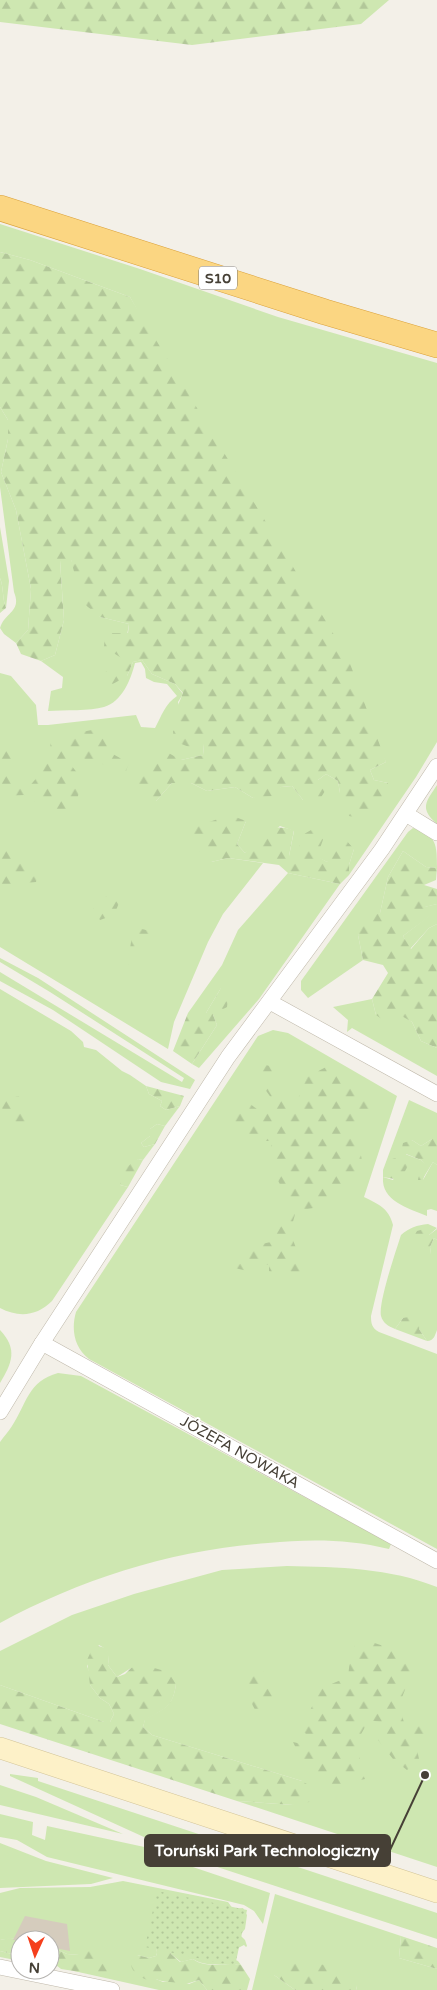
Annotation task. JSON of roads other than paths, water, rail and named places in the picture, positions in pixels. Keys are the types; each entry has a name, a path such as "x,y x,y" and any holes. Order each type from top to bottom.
{"highway":[{"name":"S10","path":"0,208 325,312 437,345"}],"main road":[{"path":"0,1748 437,1892"}],"street":[{"path":"0,1412 42,1343 228,1057 406,814 437,766"},
{"path":"406,814 437,833"},
{"path":"270,1002 437,1094"},
{"name":"JÓZEFA NOWAKA","path":"42,1343 437,1561"},
{"path":"0,1967 112,1990"}],"place":[{"name":"Toruński Park Technologiczny","path":"425,1775"}]}
